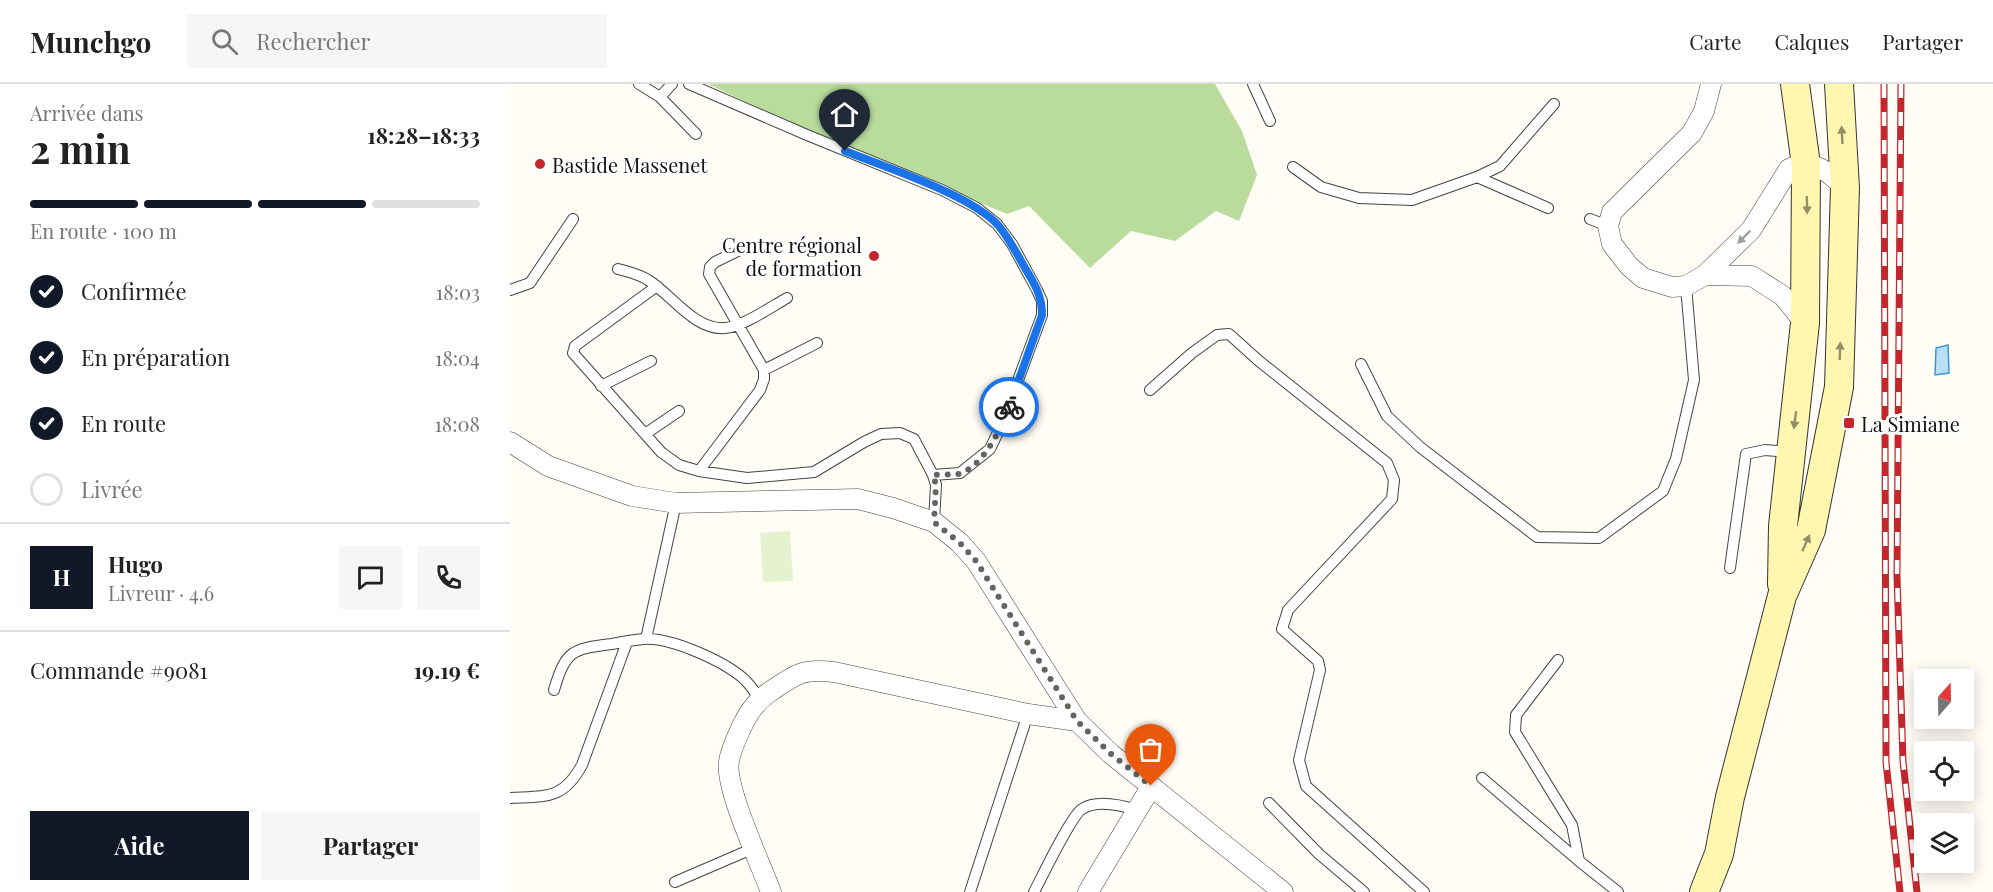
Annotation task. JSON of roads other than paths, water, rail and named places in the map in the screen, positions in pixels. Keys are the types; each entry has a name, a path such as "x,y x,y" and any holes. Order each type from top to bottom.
{"main road":[{"path":"1782,596 1783,526 1805,323 1806,165 1795,84"},
{"path":"1704,892 1719,854 1730,797 1782,596 1811,530 1839,387 1845,188 1839,84"},
{"path":"1719,854 1723,892"}],"street":[{"path":"1711,84 1704,111 1692,133 1599,223 1629,266 1643,278 1672,287 1686,286 1705,275 1751,230 1789,169 1796,165 1816,165 1830,172 1845,188"},
{"path":"1705,275 1752,276 1784,296 1805,323"},
{"path":"510,442 548,466 632,496 676,503 858,499 934,522 960,543 976,561 1077,721 1111,754 1283,892"},
{"path":"771,892 731,787 728,762 748,714 759,698 798,673 817,670 1029,714 1077,721"},
{"path":"1088,892 1151,786"}],"lane":[{"path":"639,84 660,97 696,134"},
{"path":"660,97 672,84"},
{"path":"689,84 942,190 977,208 997,224 1012,244 1037,290 1042,302 1042,315 1002,424 990,448 960,473 933,475"},
{"path":"1253,84 1270,121"},
{"path":"1293,167 1322,187 1359,198 1412,200 1478,177 1500,166 1554,104"},
{"path":"1478,177 1548,208"},
{"path":"510,290 530,283 573,219"},
{"path":"699,471 760,390 764,379 764,370 709,273 710,267 716,262 746,247"},
{"path":"618,269 636,274 657,286 687,314 712,327 725,328 737,324 787,298"},
{"path":"657,286 575,346 573,353 661,452 679,465 699,471 747,478 814,472 881,434 900,433 914,440 933,475 936,485 934,522"},
{"path":"1361,364 1387,416 1420,447 1537,537 1599,538 1663,491 1676,459 1694,380 1686,286"},
{"path":"1150,390 1217,335 1229,334 1259,361 1387,463 1394,480 1392,499 1288,610 1282,629 1318,661 1320,670 1299,760 1306,786 1424,892"},
{"path":"764,370 817,343"},
{"path":"601,386 651,361"},
{"path":"645,434 679,411"},
{"path":"1730,568 1746,454 1766,450 1792,452"},
{"path":"646,639 676,503"},
{"path":"554,690 564,662 578,649 646,639 672,643 716,659 745,680 759,698"},
{"path":"510,798 547,796 564,789 574,780 582,765 627,642"},
{"path":"1558,660 1516,715 1515,732 1572,825 1579,861"},
{"path":"970,892 1029,714"},
{"path":"1482,778 1618,892"},
{"path":"1269,803 1319,854 1364,892"},
{"path":"1034,892 1080,810 1096,804 1122,805 1137,810"},
{"path":"675,882 754,848"}],"water":[{"path":"1948,345 1949,373 1935,375 1936,348"}],"railway":[{"path":"1884,84 1886,762 1900,892"},
{"path":"1901,84 1897,576 1903,761 1917,892"}],"place":[{"name":"Bastide Massenet","path":"540,164"},
{"name":"Centre régional de formation","path":"874,256"},
{"name":"La Simiane","path":"1849,423"}]}
